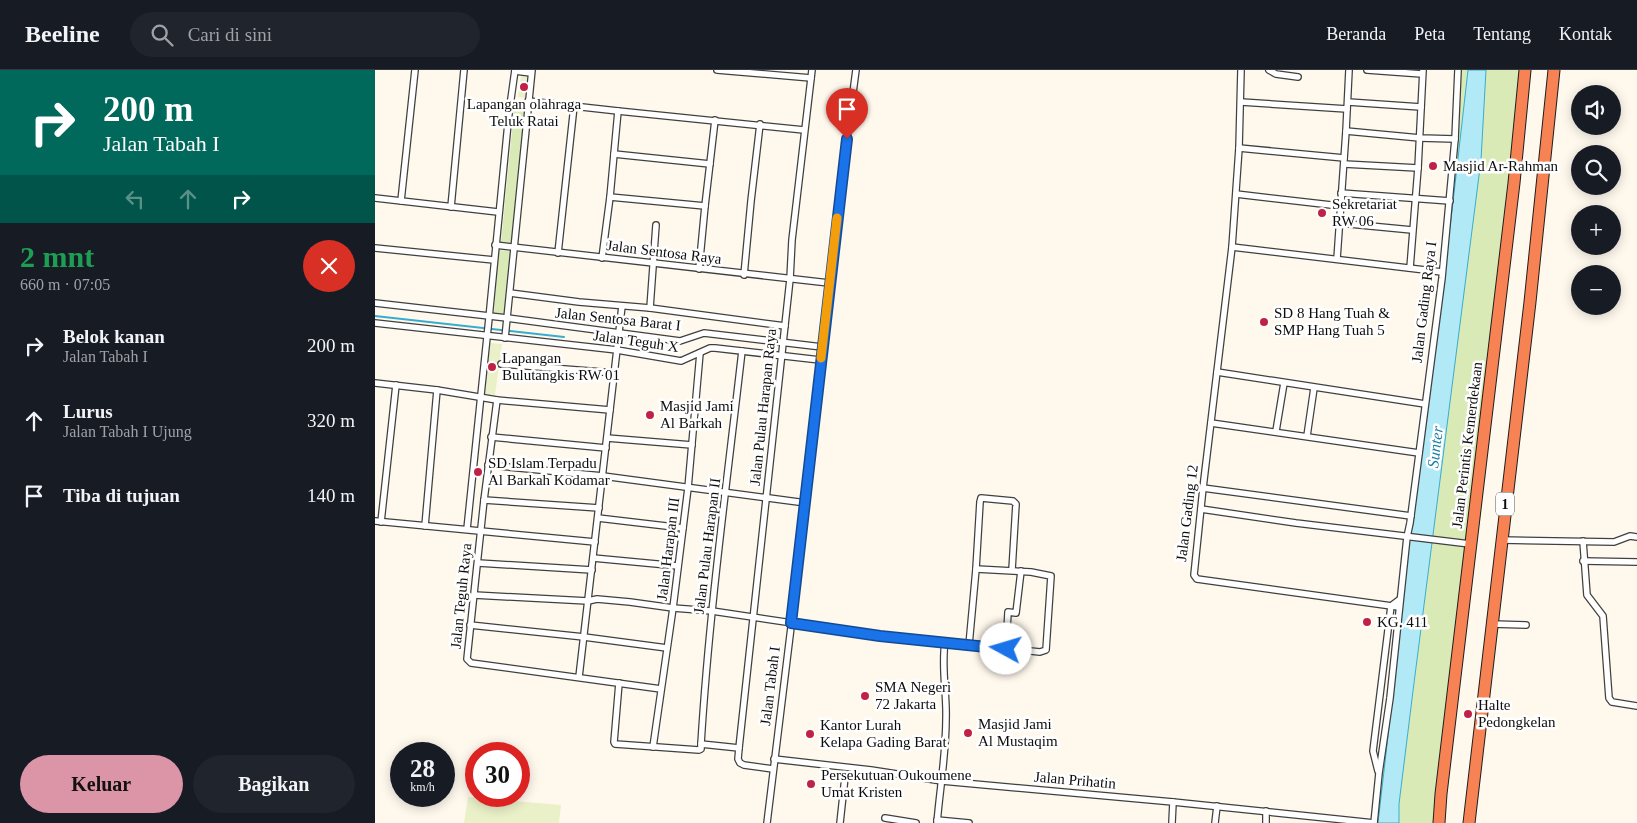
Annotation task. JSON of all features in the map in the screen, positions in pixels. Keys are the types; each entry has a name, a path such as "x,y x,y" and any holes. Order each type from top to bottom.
{"highway":[{"name":"Jalan Perintis Kemerdekaan","path":"1439,823 1468,578 1470,544 1514,183 1525,70"},
{"name":"1","path":"1469,823 1529,311 1554,70"}],"street":[{"path":"401,201 415,70"},
{"path":"451,207 464,70"},
{"path":"467,530 490,317 498,212 515,70 532,71 505,337"},
{"path":"717,70 811,78"},
{"name":"Jalan Pulau Harapan Raya","path":"739,748 790,279 792,240 812,70"},
{"name":"Jalan Tabah I","path":"767,823 806,503 829,283 856,70"},
{"name":"Jalan Gading 12","path":"1241,70 1239,148 1232,247 1193,572 1197,578 1399,607"},
{"path":"1269,70 1276,74 1298,77"},
{"path":"1337,259 1347,131 1349,70"},
{"path":"1367,70 1423,72 1410,268"},
{"name":"Jalan Gading Raya I","path":"1374,823 1390,698 1399,600 1450,201 1458,70"},
{"path":"528,101 618,112 760,124 804,130"},
{"path":"1241,102 1421,107"},
{"path":"557,253 574,106"},
{"path":"602,258 618,112"},
{"path":"699,269 715,120"},
{"path":"744,275 760,124"},
{"path":"1347,131 1455,140"},
{"path":"1239,148 1418,168"},
{"path":"614,154 710,164"},
{"path":"1341,193 1450,201"},
{"path":"1236,194 1340,206"},
{"path":"610,197 705,206"},
{"path":"375,198 498,212"},
{"path":"1339,223 1413,230"},
{"path":"650,308 657,225"},
{"name":"Jalan Sentosa Raya","path":"495,245 744,275 829,283"},
{"path":"1232,247 1442,272"},
{"path":"375,248 494,260"},
{"path":"510,293 650,308 785,326"},
{"name":"Jalan Sentosa Barat I","path":"375,303 500,317 681,341 704,333 822,347"},
{"path":"579,678 622,306"},
{"name":"Jalan Teguh X","path":"375,323 617,349 681,361 710,348 820,360"},
{"name":"Jalan Pulau Harapan II","path":"701,744 704,689 712,611 742,351"},
{"name":"Jalan Harapan III","path":"653,747 688,488 700,353"},
{"path":"501,364 615,373"},
{"path":"1217,372 1425,404"},
{"path":"375,383 437,390 497,400 610,410"},
{"path":"1277,432 1285,383"},
{"path":"396,385 378,521 595,542"},
{"path":"1307,436 1314,388"},
{"path":"425,526 437,390"},
{"name":"Jalan Teguh Raya","path":"497,400 483,500 467,659 471,663 661,689"},
{"path":"1211,423 1419,453"},
{"path":"491,437 606,448"},
{"path":"607,438 692,445"},
{"path":"488,465 603,476 806,503"},
{"path":"1203,488 1411,516"},
{"path":"969,645 981,498 1013,501 1017,506 1011,570"},
{"path":"483,500 599,508"},
{"path":"1201,509 1470,544"},
{"path":"598,518 683,528"},
{"path":"1501,540 1614,542 1630,536 1637,537"},
{"path":"1583,541 1587,595 1603,616 1609,698 1612,702 1637,706"},
{"path":"593,558 678,566"},
{"path":"1583,561 1637,562"},
{"path":"478,563 592,570"},
{"path":"474,595 622,601 712,611 829,629 1006,649 1044,651 1047,647 1051,576 1011,570 976,569"},
{"path":"1006,649 1008,612 1016,614 1021,571"},
{"path":"1379,773 1373,751 1391,606 1399,600"},
{"path":"1492,624 1526,625"},
{"path":"470,625 667,648"},
{"path":"945,642 943,668 947,719 937,821 969,823"},
{"path":"619,683 614,742 618,745 699,750 701,749 701,744 739,748 738,759 740,763 773,769"},
{"name":"Jalan Prihatin","path":"774,759 871,770 942,781 1217,806 1374,823"},
{"path":"840,823 845,777"},
{"path":"1172,823 1173,802"},
{"path":"1215,823 1217,806"},
{"path":"1266,811 1266,823"},
{"path":"885,818 917,823"}],"green space":[{"path":"1459,70 1468,70 1461,139 1379,823 1374,823 1433,348"},
{"path":"1486,70 1525,70 1439,823 1399,823 1399,804 1440,479"},
{"name":"Lapangan olahraga Teluk Ratai","path":"521,76 530,77 526,98 518,97"},
{"path":"515,101 525,103 512,244 501,242"},
{"path":"498,250 511,251 504,315 494,314"},
{"name":"Lapangan Bulutangkis RW 01","path":"490,343 502,344 495,395 485,394"},
{"path":"530,802 561,805 559,823 464,823 466,807 530,807"}],"water":[{"name":"Sunter","path":"1468,70 1486,70 1481,160 1399,804 1399,823 1378,823 1392,701 1400,604 1452,211"}],"waterway":[{"path":"375,316 564,337"}],"slow traffic":[{"path":"821,358 837,218"}],"place":[{"name":"Lapangan olahraga Teluk Ratai","path":"524,87"},
{"name":"Masjid Ar-Rahman","path":"1433,166"},
{"name":"Sekretariat RW 06","path":"1322,213"},
{"name":"SD 8 Hang Tuah & SMP Hang Tuah 5","path":"1264,322"},
{"name":"Lapangan Bulutangkis RW 01","path":"492,367"},
{"name":"Masjid Jami Al Barkah","path":"650,415"},
{"name":"SD Islam Terpadu Al Barkah Kodamar","path":"478,472"},
{"name":"KG. 411","path":"1367,622"},
{"name":"SMA Negeri 72 Jakarta","path":"865,696"},
{"name":"Halte Pedongkelan","path":"1468,714"},
{"name":"Masjid Jami Al Mustaqim","path":"968,733"},
{"name":"Kantor Lurah Kelapa Gading Barat","path":"810,734"},
{"name":"Persekutuan Oukoumene Umat Kristen","path":"811,784"}],"route":[{"path":"847,139 791,623 880,636 1006,649"}]}
